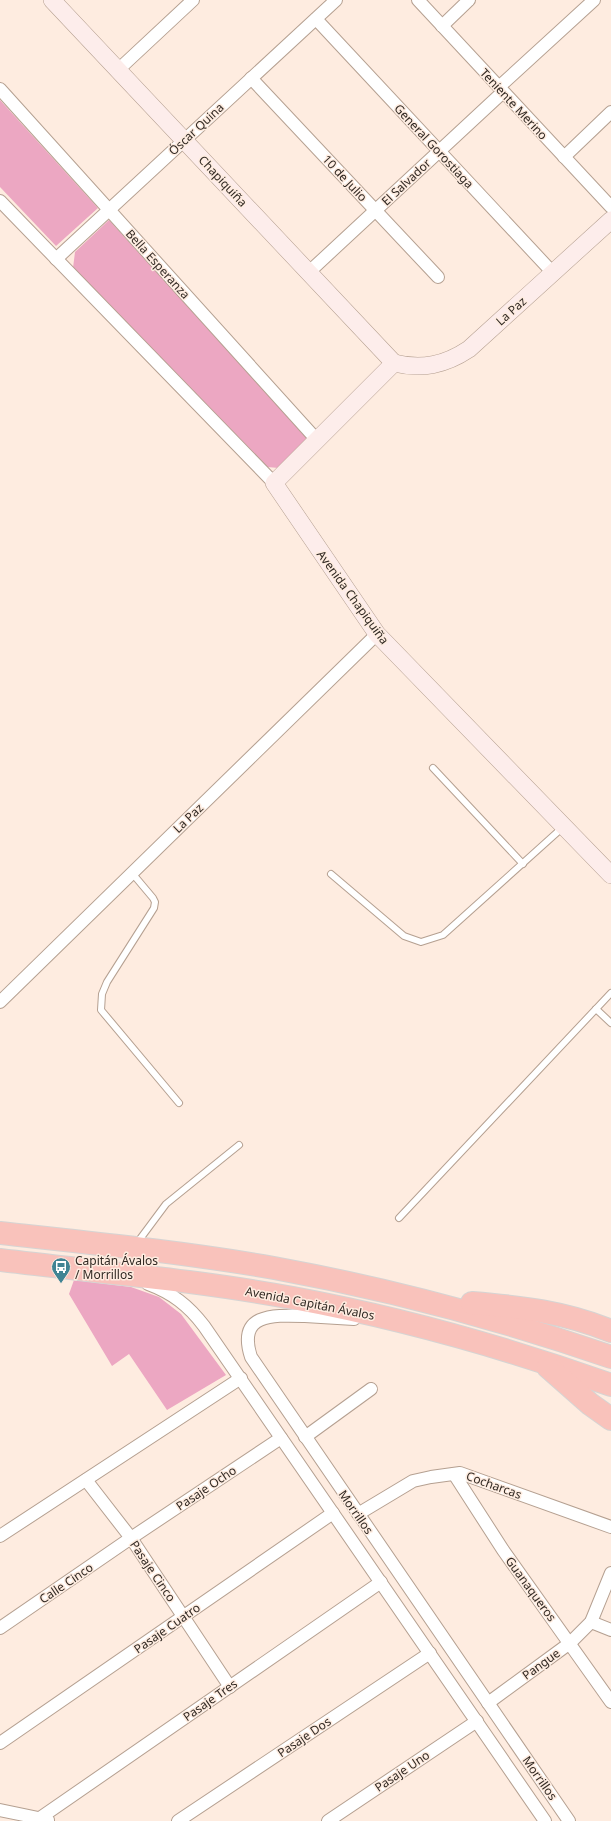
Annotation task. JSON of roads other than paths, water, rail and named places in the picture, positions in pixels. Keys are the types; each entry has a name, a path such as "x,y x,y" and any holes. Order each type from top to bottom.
{"highway":[{"path":"0,1233 133,1248 273,1268 418,1299 508,1323 611,1357"},
{"name":"Avenida Capitán Ávalos","path":"0,1260 218,1286 293,1298 405,1322 536,1358 611,1384"},
{"path":"418,1299 509,1306 552,1312 571,1316 611,1332"},
{"path":"536,1358 562,1356 588,1349"},
{"path":"536,1358 590,1404 611,1419"}],"street":[{"name":"Chapiquiña","path":"52,0 394,363"},
{"path":"118,70 193,0"},
{"name":"Óscar Quina","path":"56,259 336,0"},
{"name":"Teniente Merino","path":"418,0 611,207"},
{"path":"442,26 469,0"},
{"name":"El Salvador","path":"309,272 439,151 594,0"},
{"name":"General Gorostiaga","path":"316,19 553,273"},
{"name":"10 de Julio","path":"251,78 438,277"},
{"name":"Bella Esperanza","path":"0,89 316,440"},
{"path":"564,156 611,112"},
{"path":"0,201 274,483 394,363"},
{"name":"La Paz","path":"394,363 409,366 425,366 447,361 459,356 469,349 611,220"},
{"name":"Avenida Chapiquiña","path":"274,483 377,634 610,873"},
{"name":"La Paz","path":"0,1002 377,634"},
{"name":"Morrillos","path":"114,1274 157,1287 182,1301 204,1326 545,1821"},
{"name":"Morrillos","path":"405,1322 274,1316 264,1317 252,1325 248,1332 247,1339 251,1358 569,1821"},
{"path":"588,1349 611,1332"},
{"path":"0,1536 240,1378"},
{"path":"305,1437 371,1389"},
{"name":"Pasaje Ocho","path":"131,1538 281,1438"},
{"name":"Cocharcas","path":"358,1514 414,1481 460,1473 611,1528"},
{"name":"Guanaqueros","path":"454,1474 503,1550 611,1702"},
{"name":"Pasaje Cinco","path":"86,1480 131,1538 230,1687"},
{"name":"Pasaje Cuatro","path":"0,1743 333,1513"},
{"name":"Calle Cinco","path":"0,1628 131,1538"},
{"path":"611,1573 591,1622 611,1630"},
{"name":"Pasaje Tres","path":"46,1820 230,1687 380,1582"},
{"name":"Pangue","path":"488,1703 570,1643 591,1622"},
{"name":"Pasaje Dos","path":"178,1821 430,1653"},
{"name":"Pasaje Uno","path":"328,1821 477,1721"},
{"path":"0,1810 46,1820"}],"lane":[{"path":"433,768 523,864"},
{"path":"331,874 404,936 421,942 443,935 564,827"},
{"path":"132,873 153,898 155,902 154,908 107,982 102,994 101,1010 179,1102"},
{"path":"398,1218 611,993"},
{"path":"596,1009 611,1023"},
{"path":"133,1248 166,1204 239,1145"}],"place":[{"name":"Capitán Ávalos / Morrillos","path":"61,1284"}]}
